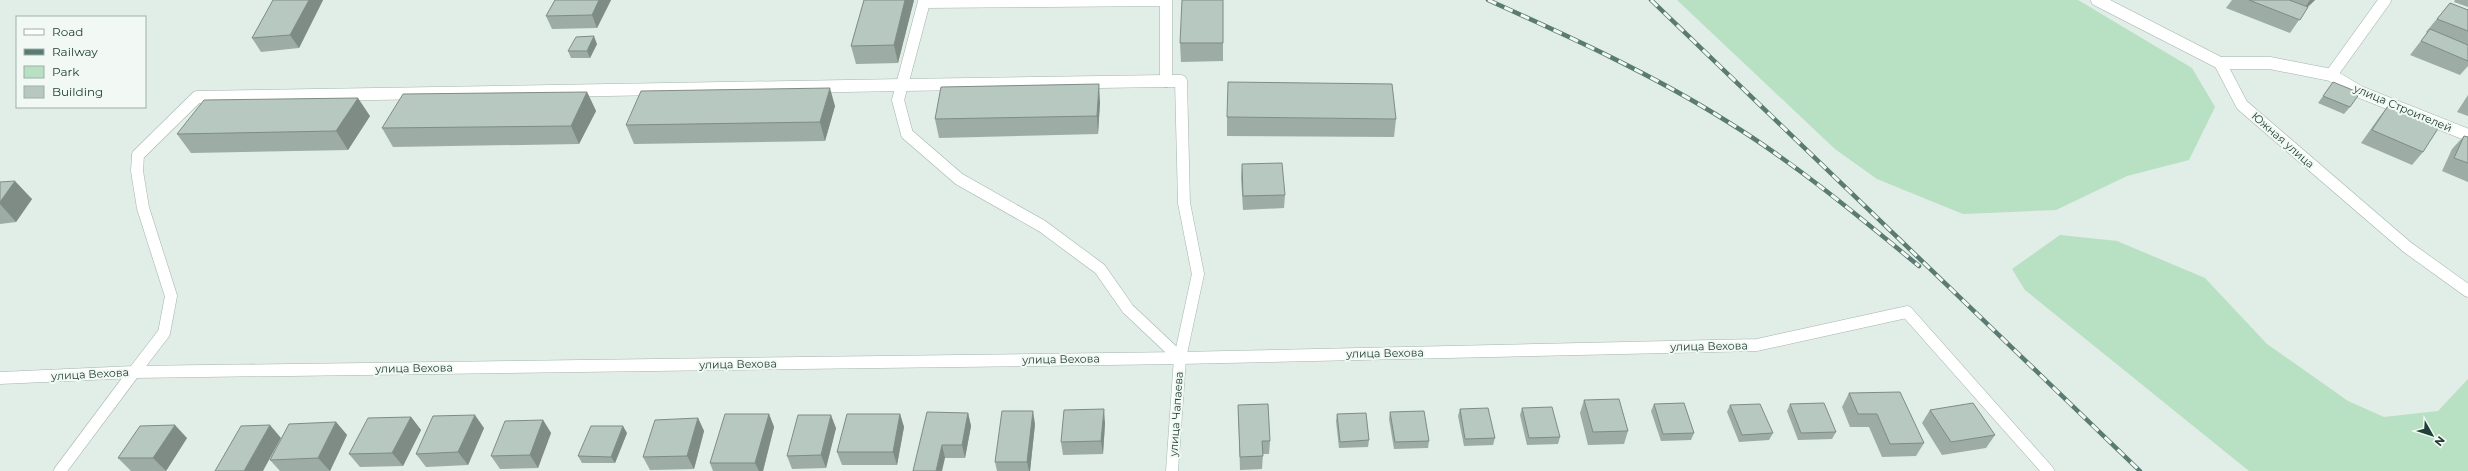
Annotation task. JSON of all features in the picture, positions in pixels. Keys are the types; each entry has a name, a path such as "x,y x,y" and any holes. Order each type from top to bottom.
{"street":[{"path":"60,471 164,333 171,296 143,208 136,171 138,155 197,97 903,86 1166,82 1166,0 925,1 903,86 898,100 907,134 959,179 1042,226 1100,269 1128,309 1180,358"},
{"path":"2097,0 2220,63"},
{"path":"2331,75 2385,0"},
{"name":"улица Строителей","path":"2220,63 2270,63 2331,75 2360,92 2468,135"},
{"name":"Южная улица","path":"2220,63 2242,105 2407,247 2468,291"},
{"name":"улица Чапаева","path":"1166,82 1181,81 1184,203 1198,274 1180,358 1172,471"},
{"name":"улица Вехова","path":"0,378 134,372 1180,358 1757,345 1908,312 2048,471"}],"green space":[{"path":"1677,0 2078,0 2192,68 2215,107 2189,160 2127,176 2056,210 1963,214 1877,179 1835,149"},
{"path":"2060,235 2117,241 2205,278 2267,344 2348,401 2384,417 2438,411 2468,379 2468,471 2249,471 2025,290 2012,269"}],"building":[{"path":"273,0 309,0 290,35 252,38"},
{"path":"555,0 599,0 592,15 546,16"},
{"path":"864,0 905,0 894,45 851,46"},
{"path":"1182,0 1223,0 1223,43 1180,43"},
{"path":"2249,0 2289,0 2308,7 2300,20"},
{"path":"2450,3 2468,10 2468,31 2437,19"},
{"path":"2430,29 2468,45 2468,61 2421,41"},
{"path":"594,36 587,51 568,51 576,37"},
{"path":"1228,82 1392,84 1396,119 1227,117"},
{"path":"2333,82 2360,93 2350,107 2323,96"},
{"path":"1099,84 1097,116 935,119 941,87"},
{"path":"830,88 820,122 626,125 641,91"},
{"path":"587,92 571,126 382,128 403,94"},
{"path":"358,98 336,131 177,134 204,100"},
{"path":"2388,106 2439,127 2423,152 2372,130"},
{"path":"2464,136 2468,137 2468,163 2454,158"},
{"path":"1282,163 1285,195 1243,196 1242,164"},
{"path":"15,181 0,202 0,182"},
{"path":"1900,392 1924,443 1890,444 1877,414 1858,414 1849,393"},
{"path":"1619,399 1628,431 1593,432 1584,400"},
{"path":"1684,403 1694,433 1663,434 1654,404"},
{"path":"1824,403 1836,432 1801,433 1790,404"},
{"path":"1973,403 1995,435 1951,442 1930,410"},
{"path":"1268,404 1270,441 1262,441 1263,456 1240,457 1238,405"},
{"path":"1760,404 1773,433 1742,435 1730,405"},
{"path":"1552,407 1560,437 1529,438 1522,408"},
{"path":"1488,408 1495,438 1465,439 1460,409"},
{"path":"1104,409 1101,441 1061,442 1064,410"},
{"path":"1002,411 1033,411 1027,462 995,462"},
{"path":"1424,411 1429,441 1395,442 1390,412"},
{"path":"927,412 968,413 962,445 942,445 936,471 913,471"},
{"path":"1366,413 1369,440 1340,442 1337,414"},
{"path":"725,414 769,414 755,463 710,463"},
{"path":"847,414 900,414 893,452 837,452"},
{"path":"475,415 458,452 416,454 433,416"},
{"path":"798,415 831,415 821,455 787,456"},
{"path":"411,417 392,453 349,454 368,418"},
{"path":"698,418 687,456 643,457 655,420"},
{"path":"543,420 530,455 491,456 505,421"},
{"path":"336,422 318,458 270,460 289,424"},
{"path":"175,425 153,458 118,458 140,426"},
{"path":"270,425 244,471 215,471 241,426"},
{"path":"591,426 623,426 611,457 578,456"}],"railway":[{"path":"1488,0 1580,42 1699,104 1778,155 1849,209 1919,266"},
{"path":"1651,0 2140,471"}]}
